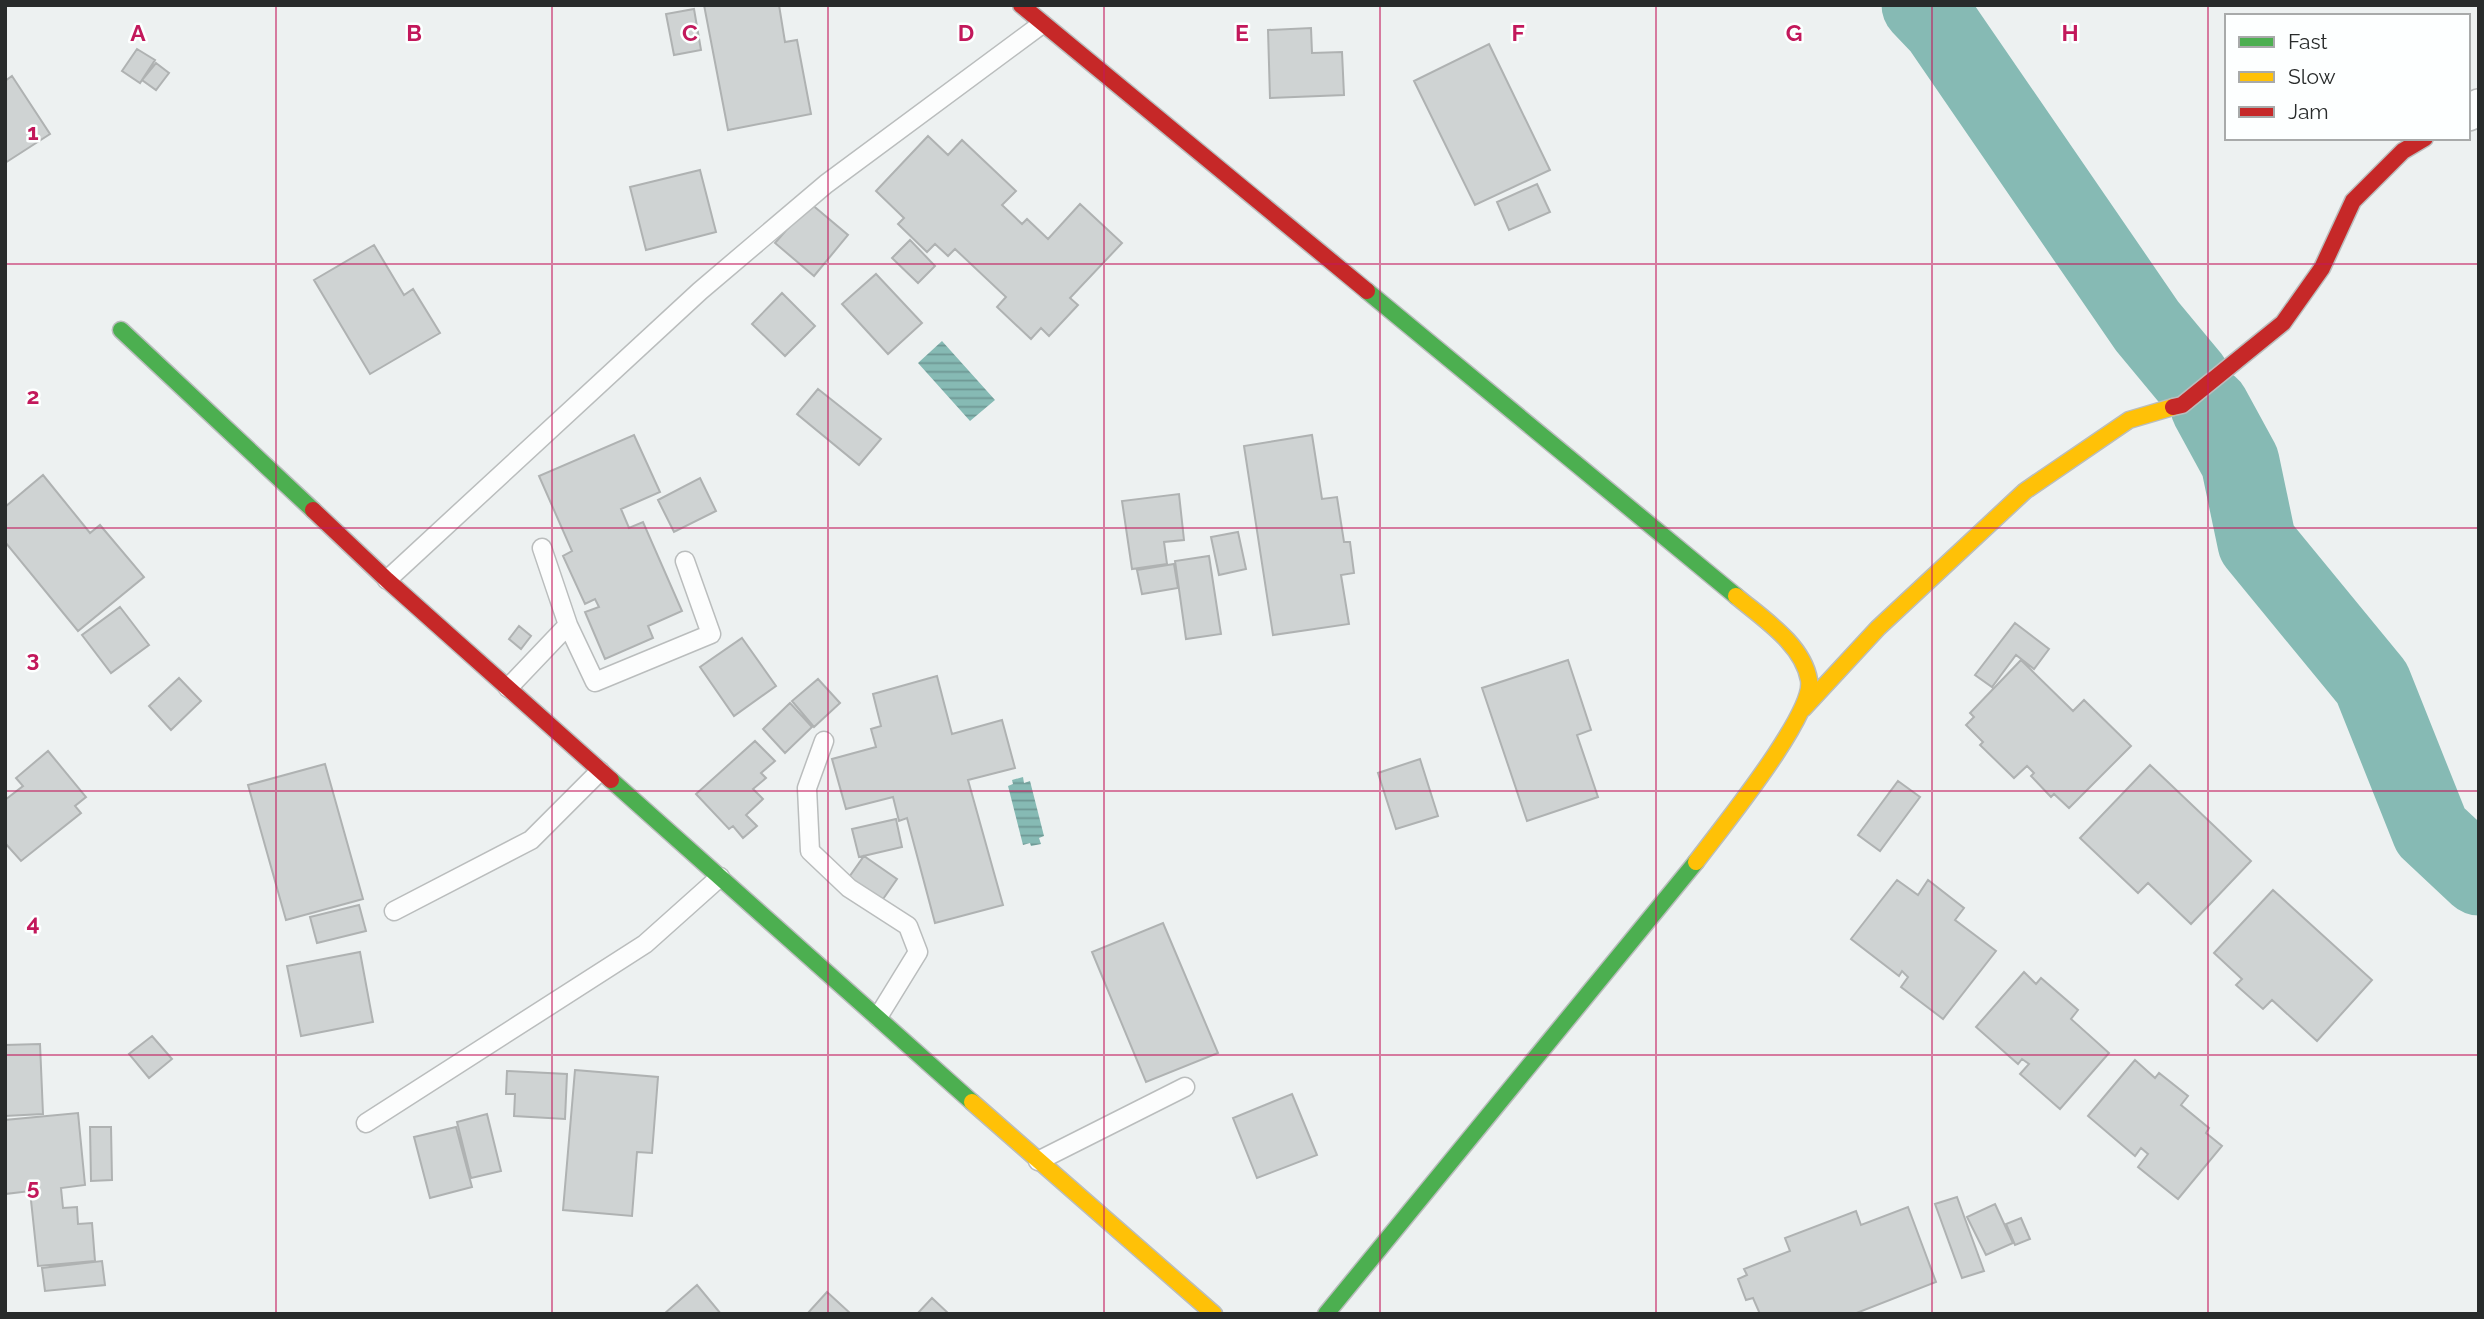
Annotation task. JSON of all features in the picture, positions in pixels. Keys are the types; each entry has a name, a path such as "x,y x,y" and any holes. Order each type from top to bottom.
{"street":[{"path":"1021,5 1758,614 1790,643 1803,663 1810,682 1803,709"},
{"path":"1326,1314 1691,869 1768,765 1803,709 1878,628 2025,492 2129,420 2182,405 2283,323 2322,268 2353,201 2403,151 2422,140"},
{"path":"121,330 387,580 1038,1161 1214,1314"}],"lane":[{"path":"387,580 700,291 826,184 1042,24"},
{"path":"542,548 568,625 595,682 711,634 685,561"},
{"path":"508,688 568,625"},
{"path":"824,741 807,788 810,851 849,888 908,926 918,952 878,1017"},
{"path":"394,911 531,840 600,771"},
{"path":"366,1123 645,944 720,877"},
{"path":"1038,1161 1185,1087"}],"water":[{"path":"942,341 995,400 970,421 918,363"},
{"path":"1023,777 1024,783 1030,781 1044,836 1039,838 1041,844 1031,846 1030,843 1023,845 1008,786 1013,784 1012,780"}],"building":[{"path":"704,5 779,5 785,42 797,40 811,114 728,130"},
{"path":"694,9 701,50 674,55 666,14"},
{"path":"1311,28 1312,53 1342,52 1344,95 1270,98 1268,30"},
{"path":"1489,44 1550,170 1475,205 1414,81"},
{"path":"137,49 155,60 140,83 122,71"},
{"path":"156,63 169,73 156,90 142,80"},
{"path":"12,76 50,134 5,163 5,81"},
{"path":"928,136 948,155 962,140 1016,191 1002,205 1022,224 1027,219 1048,239 1080,204 1122,243 1070,298 1078,305 1049,336 1041,328 1031,339 997,307 1006,297 955,249 948,256 935,244 927,252 898,224 904,218 876,191"},
{"path":"700,170 716,232 646,250 630,187"},
{"path":"1537,184 1550,212 1509,230 1497,202"},
{"path":"810,203 848,235 814,276 775,243"},
{"path":"910,240 935,266 918,283 892,258"},
{"path":"374,245 404,295 413,289 440,333 370,374 314,280"},
{"path":"876,274 922,323 888,354 842,304"},
{"path":"782,293 815,326 785,356 752,324"},
{"path":"818,389 881,439 859,465 797,414"},
{"path":"634,435 660,492 621,509 629,528 643,522 682,611 648,626 653,638 605,659 585,612 599,607 595,599 585,604 563,556 572,551 539,476"},
{"path":"1312,435 1322,499 1337,497 1344,542 1350,542 1354,573 1341,575 1349,624 1273,635 1244,446"},
{"path":"43,475 90,533 100,525 144,577 78,631 5,542 5,507"},
{"path":"700,478 716,511 674,532 658,500"},
{"path":"1179,494 1184,540 1164,542 1167,564 1132,569 1122,501"},
{"path":"1238,532 1246,569 1219,575 1211,537"},
{"path":"1209,556 1221,634 1186,639 1175,561"},
{"path":"1174,564 1178,588 1142,594 1137,570"},
{"path":"120,607 149,645 111,673 82,635"},
{"path":"2015,623 2049,649 2034,669 2016,655 1992,687 1975,675"},
{"path":"519,626 531,636 521,649 509,639"},
{"path":"742,638 776,686 734,716 700,667"},
{"path":"1568,660 1591,730 1577,735 1598,797 1527,821 1482,688"},
{"path":"2021,660 2073,711 2084,700 2131,746 2069,808 2054,794 2051,797 2031,776 2034,773 2027,766 2014,778 1980,745 1983,742 1966,725 1974,717 1970,713"},
{"path":"937,676 952,734 1002,720 1015,768 968,780 1003,905 935,923 907,818 899,821 893,797 846,809 832,759 876,747 871,729 881,726 873,694"},
{"path":"179,678 201,701 171,730 149,706"},
{"path":"818,679 840,703 814,727 792,701"},
{"path":"790,703 812,727 785,753 763,729"},
{"path":"755,741 775,761 761,773 766,778 753,789 763,799 746,815 757,826 743,838 733,826 729,829 696,794"},
{"path":"48,751 86,797 75,806 81,813 21,861 5,843 5,800 23,786 16,778"},
{"path":"1420,759 1438,816 1396,829 1378,773"},
{"path":"325,764 363,899 286,920 248,785"},
{"path":"2150,765 2251,861 2191,924 2148,883 2138,893 2080,838"},
{"path":"1898,781 1920,797 1880,851 1858,835"},
{"path":"896,819 902,847 859,857 852,829"},
{"path":"864,856 897,879 881,902 847,880"},
{"path":"1897,880 1918,895 1928,880 1964,908 1955,920 1996,951 1943,1019 1901,987 1908,977 1902,971 1899,976 1851,939"},
{"path":"2273,890 2372,980 2317,1041 2272,1000 2263,1009 2236,985 2242,979 2214,953"},
{"path":"359,905 366,931 317,943 310,917"},
{"path":"1163,923 1218,1053 1146,1082 1092,952"},
{"path":"360,952 373,1022 301,1036 287,966"},
{"path":"2024,972 2036,984 2041,978 2078,1010 2071,1019 2109,1053 2060,1109 2020,1074 2029,1064 2022,1059 2018,1064 1976,1027"},
{"path":"152,1036 172,1059 149,1078 129,1054"},
{"path":"40,1044 43,1114 5,1116 5,1045"},
{"path":"2135,1060 2155,1078 2159,1073 2188,1096 2181,1105 2209,1128 2206,1133 2222,1146 2178,1199 2138,1167 2148,1154 2141,1148 2135,1156 2088,1116"},
{"path":"575,1070 658,1077 652,1153 637,1152 632,1216 563,1210"},
{"path":"507,1071 567,1074 565,1119 514,1116 515,1094 506,1094"},
{"path":"1292,1094 1317,1155 1257,1178 1233,1118"},
{"path":"78,1113 85,1185 61,1188 63,1208 77,1207 78,1224 92,1223 95,1261 38,1266 30,1191 5,1194 5,1120"},
{"path":"487,1114 501,1171 471,1178 457,1122"},
{"path":"90,1127 111,1127 112,1180 91,1181"},
{"path":"456,1127 472,1187 430,1198 414,1137"},
{"path":"1957,1197 1984,1271 1962,1278 1935,1204"},
{"path":"1995,1204 2013,1243 1986,1255 1967,1217"},
{"path":"1908,1207 1936,1282 1854,1314 1760,1314 1753,1298 1746,1300 1738,1279 1747,1275 1744,1269 1790,1251 1785,1238 1856,1211 1861,1225"},
{"path":"2021,1218 2030,1239 2015,1245 2006,1224"},
{"path":"102,1261 105,1285 45,1291 42,1268"},
{"path":"697,1285 721,1314 664,1314"},
{"path":"827,1292 851,1314 807,1314"},
{"path":"932,1298 949,1314 917,1314"}],"waterway":[{"path":"1921,5 1941,26 2147,326 2191,379"},
{"path":"2210,407 2240,462 2257,543 2372,683 2431,831 2479,876"}],"traffic: fast":[{"path":"1367,291 1736,596"},
{"path":"121,330 313,510"},
{"path":"611,780 972,1102"},
{"path":"1326,1314 1696,862"}],"traffic: slow":[{"path":"1803,709 1878,628 2025,491 2129,420 2173,407"},
{"path":"1696,862 1782,744 1807,696 1809,680 1799,655 1780,633 1736,596"},
{"path":"972,1102 1214,1314"}],"traffic: jam":[{"path":"1021,5 1367,291"},
{"path":"2173,407 2182,405 2283,323 2322,268 2353,201 2403,151 2422,140"},
{"path":"313,510 387,580 611,780"}]}
